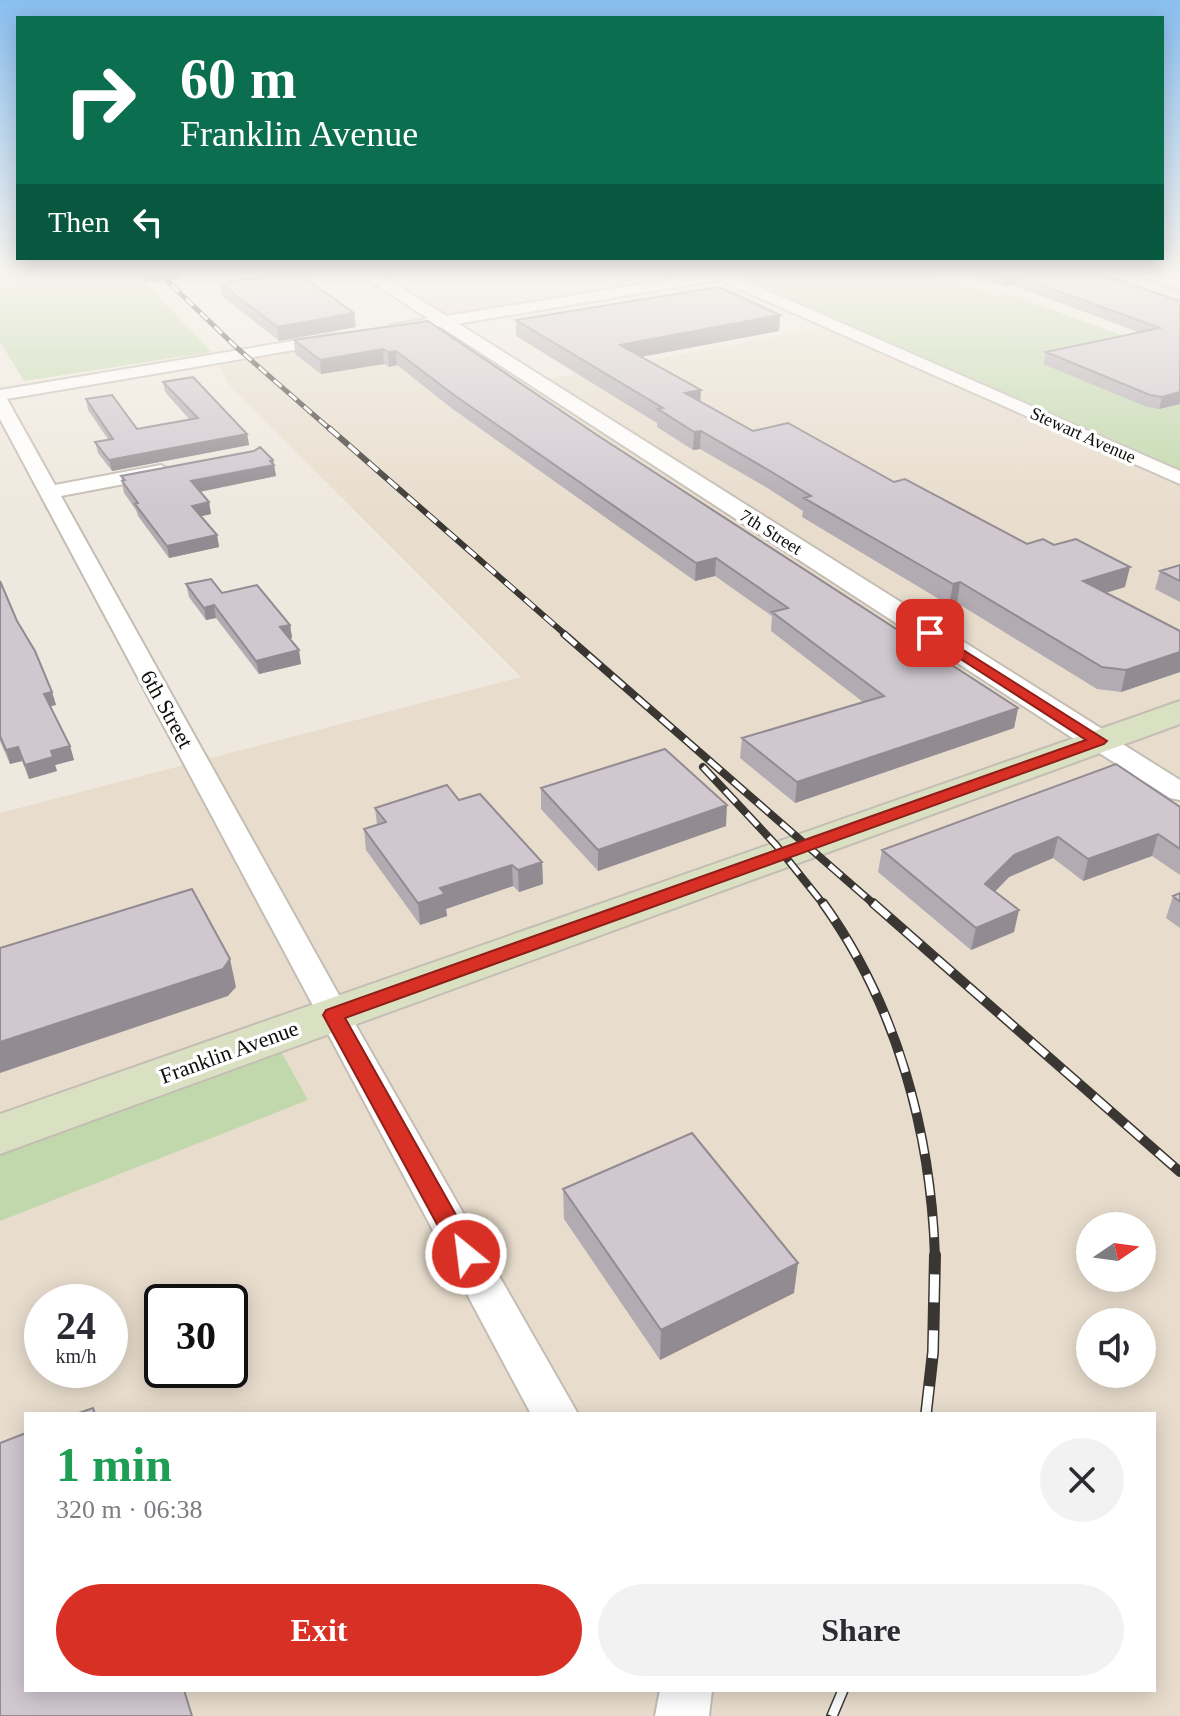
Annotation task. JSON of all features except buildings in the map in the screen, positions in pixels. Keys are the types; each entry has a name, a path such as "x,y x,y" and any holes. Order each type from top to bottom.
{"main road":[{"name":"Franklin Avenue","path":"0,1134 1180,712"}],"street":[{"path":"0,395 264,351"},
{"name":"7th Street","path":"488,351 1180,792"},
{"name":"Stewart Avenue","path":"892,351 1180,478"},
{"name":"6th Street","path":"0,402 333,1015 554,1412"},
{"path":"49,492 182,467"},
{"path":"682,1716 686,1692"}],"shaded area":[{"path":"248,351 251,354 268,351 489,351 537,381 700,351 892,351 1180,480 1180,1716 0,1716 0,813 521,677 230,386 212,352"}],"green space":[{"path":"6,351 212,352 24,381"},
{"path":"891,351 1164,351 1180,357 1180,480"},
{"path":"273,1037 308,1100 0,1221 0,1134"}],"railway":[{"path":"241,351 331,430"},
{"path":"329,428 567,636"},
{"path":"564,634 875,905"},
{"path":"703,767 776,845 824,905"},
{"path":"823,903 871,984 905,1072 926,1163 935,1257"},
{"path":"873,903 1180,1172"},
{"path":"926,1412 933,1352 935,1257"},
{"path":"832,1716 842,1692"}],"route":[{"path":"466,1254 333,1015 1099,741 930,633"}]}
